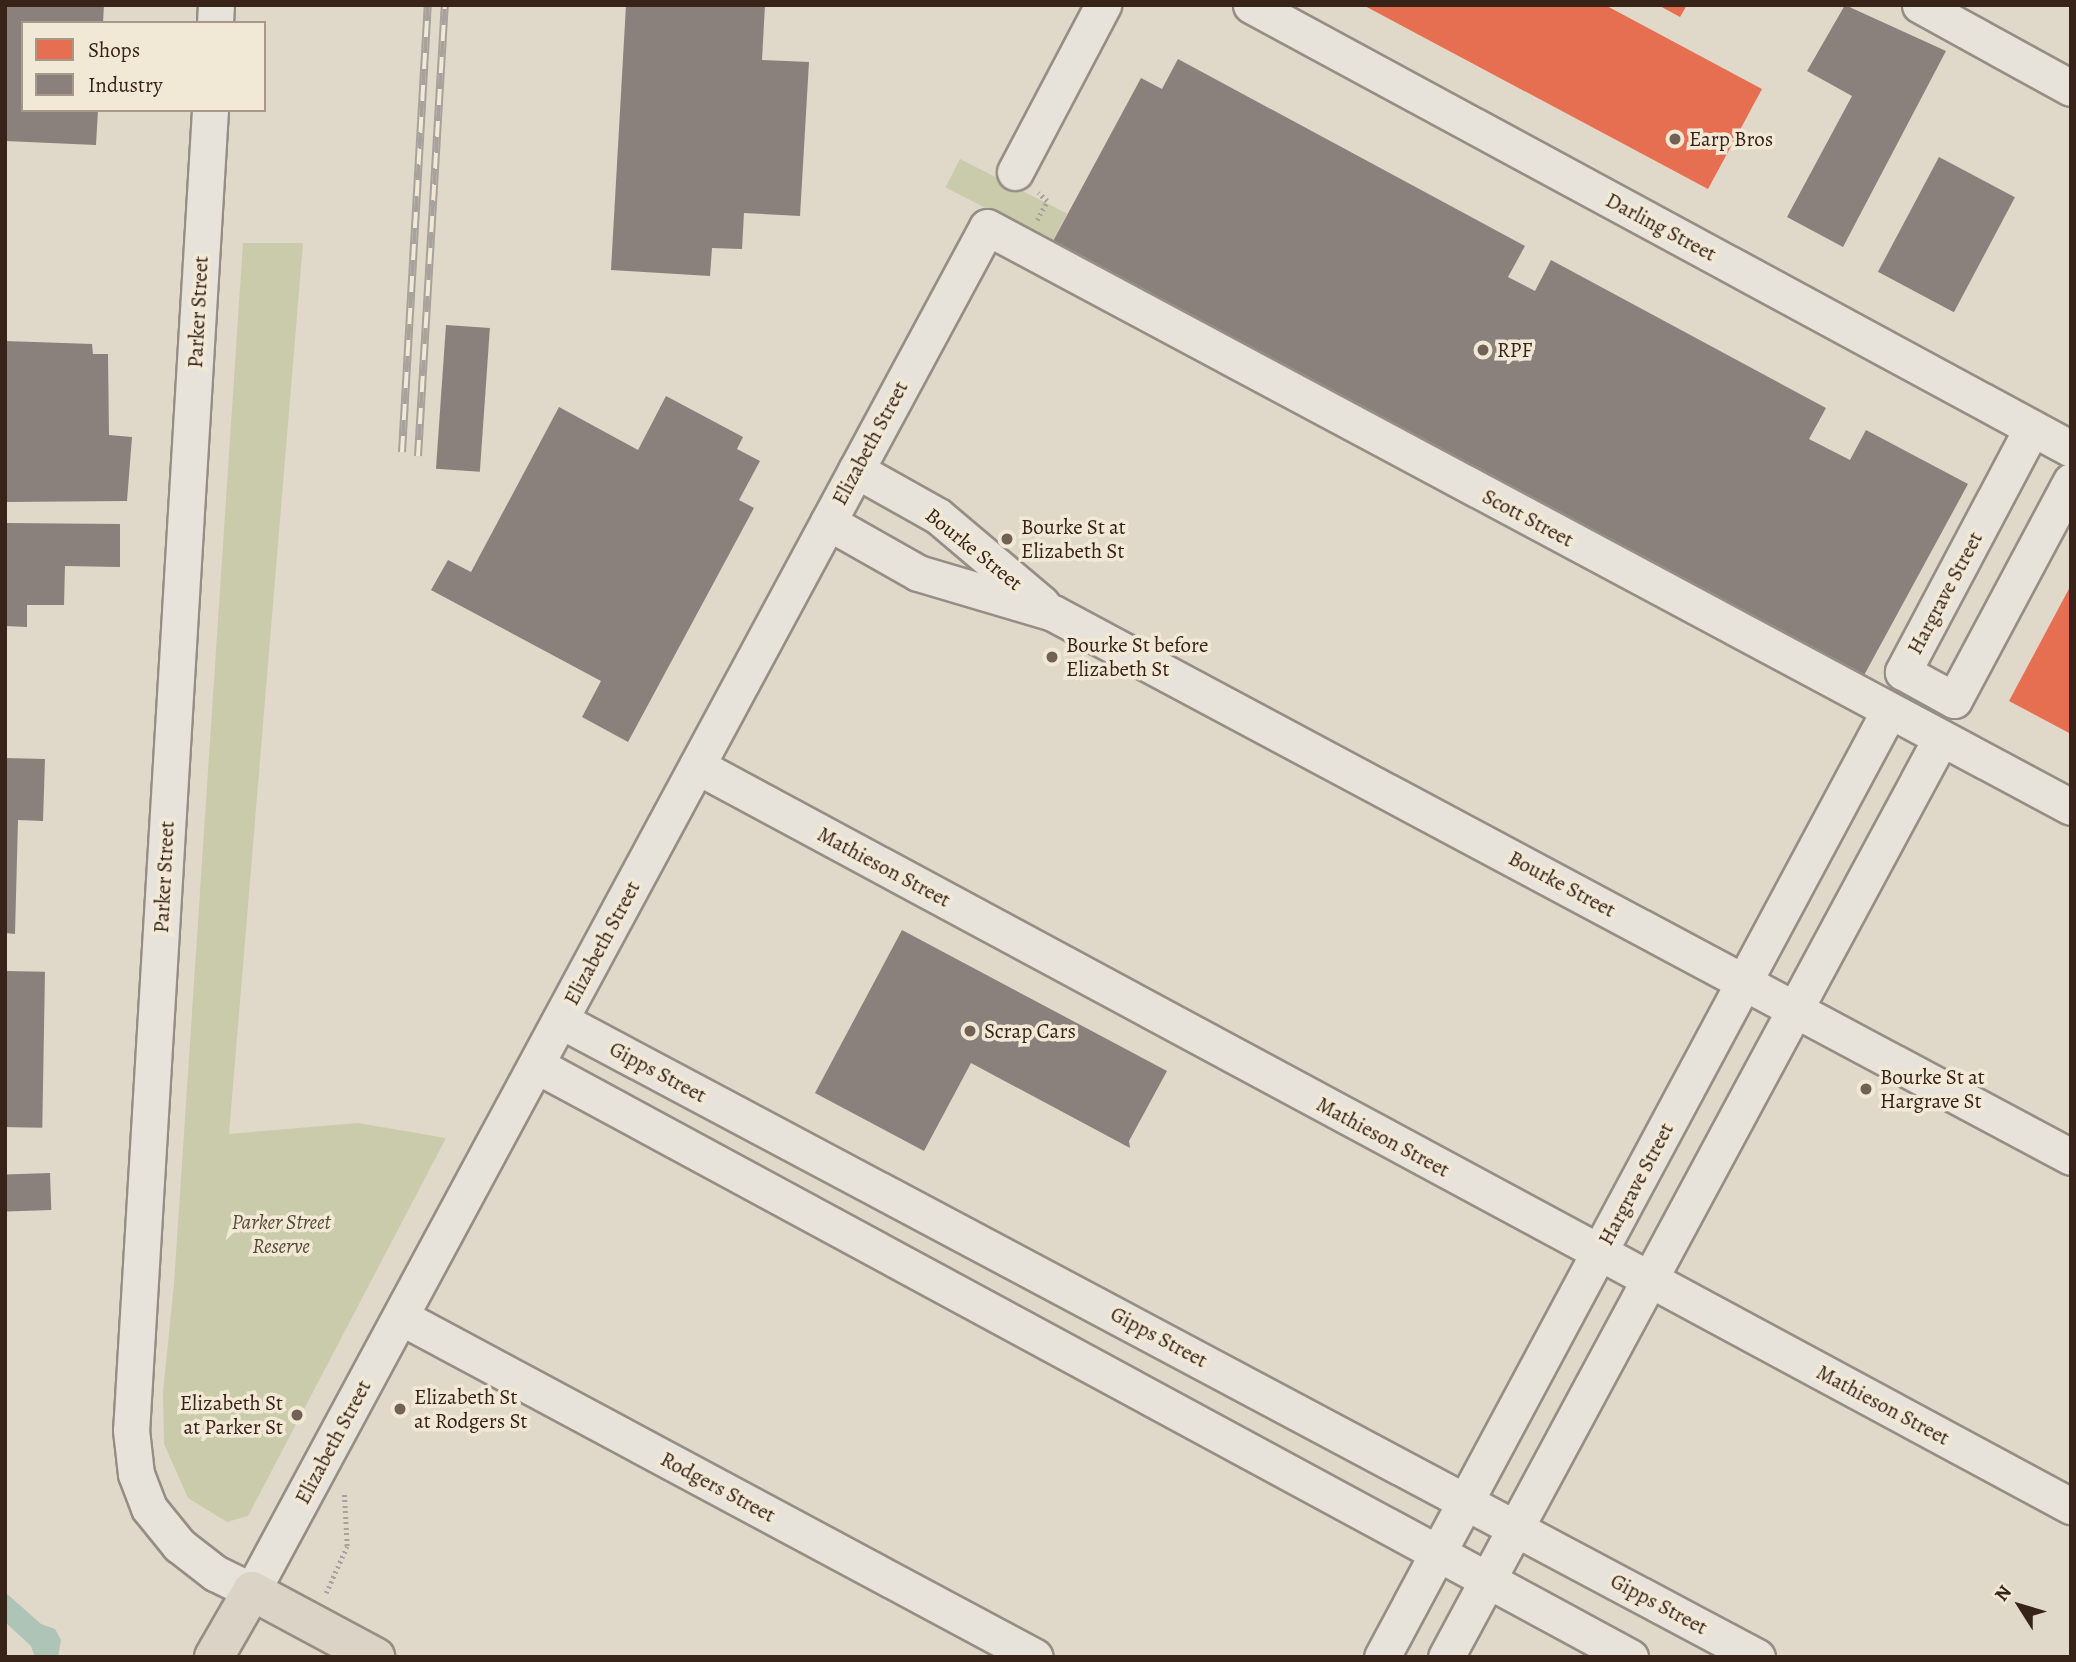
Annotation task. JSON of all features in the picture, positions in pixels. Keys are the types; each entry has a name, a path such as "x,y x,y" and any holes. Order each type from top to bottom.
{"main road":[{"name":"Elizabeth Street","path":"214,1657 252,1591"},
{"path":"252,1591 375,1657"}],"street":[{"path":"1015,172 1103,5"},
{"name":"Darling Street","path":"1251,5 2058,435"},
{"path":"1920,5 2071,88"},
{"name":"Parker Street","path":"210,112 131,1430 136,1474 149,1508 179,1545 215,1573 252,1591"},
{"name":"Elizabeth Street","path":"252,1591 987,227"},
{"name":"Scott Street","path":"987,227 2071,807"},
{"name":"Hargrave Street","path":"2058,435 1903,672 1954,700 2071,481"},
{"name":"Bourke Street","path":"856,470 938,516 1053,613"},
{"name":"Bourke Street","path":"828,522 918,573 1053,613 2071,1157"},
{"name":"Hargrave Street","path":"1382,1657 1889,711"},
{"path":"1446,1657 1941,738"},
{"name":"Mathieson Street","path":"697,766 2071,1506"},
{"name":"Gipps Street","path":"560,1020 1757,1657"},
{"path":"536,1065 1630,1657"},
{"name":"Rodgers Street","path":"401,1317 1035,1657"}],"path":[{"path":"323,1599 347,1546"}],"green space":[{"path":"960,159 1067,213 1052,242 945,188"},
{"name":"Parker Street Reserve","path":"243,243 303,243 229,1134 358,1123 446,1138 248,1516 227,1522 188,1498 164,1444 163,1392 174,1284"}],"shaded area":[{"path":"5,1592 41,1624 55,1629 61,1640 58,1657 35,1657 31,1646 5,1622"}],"building: Shops":[{"name":"Earp Bros","path":"1363,5 1605,5 1762,89 1708,189"},
{"path":"1658,5 1687,5 1680,17"},
{"path":"2071,585 2071,734 2009,701"}],"building: Industry":[{"path":"5,5 104,5 103,21 21,21 21,112 98,112 96,145 5,141"},
{"path":"626,5 765,5 762,60 809,62 800,216 744,213 742,249 712,248 710,276 611,270"},
{"path":"1845,5 1946,51 1843,247 1787,217 1852,96 1807,71"},
{"name":"RPF","path":"1178,59 1525,246 1508,277 1535,291 1551,260 1826,408 1809,439 1850,460 1866,430 1968,484 1862,679 1052,243 1141,78 1162,89"},
{"path":"1939,157 2015,197 1954,312 1878,272"},
{"path":"446,325 490,328 480,472 436,469"},
{"path":"5,341 92,344 93,354 108,354 109,435 132,437 127,501 5,502"},
{"path":"666,396 743,437 737,449 760,461 739,500 754,508 628,742 582,717 601,681 431,590 448,560 471,572 559,407 638,450"},
{"path":"5,523 120,524 120,567 65,566 64,605 27,605 27,627 5,626"},
{"path":"5,758 45,759 43,821 18,820 15,934 5,933"},
{"name":"Scrap Cars","path":"902,930 1167,1071 1129,1141 1130,1148 971,1063 924,1151 815,1093"},
{"path":"5,971 45,972 42,1128 5,1127"},
{"path":"50,1173 51,1210 6,1212 5,1175"}],"railway":[{"path":"402,452 428,5"},
{"path":"418,456 445,5"}],"place":[{"name":"Earp Bros","path":"1675,139"},
{"name":"RPF","path":"1483,350"},
{"name":"Bourke St at Elizabeth St","path":"1007,539"},
{"name":"Bourke St before Elizabeth St","path":"1052,657"},
{"name":"Scrap Cars","path":"970,1031"},
{"name":"Bourke St at Hargrave St","path":"1866,1089"},
{"name":"Elizabeth St at Rodgers St","path":"400,1409"},
{"name":"Elizabeth St at Parker St","path":"297,1415"}]}
